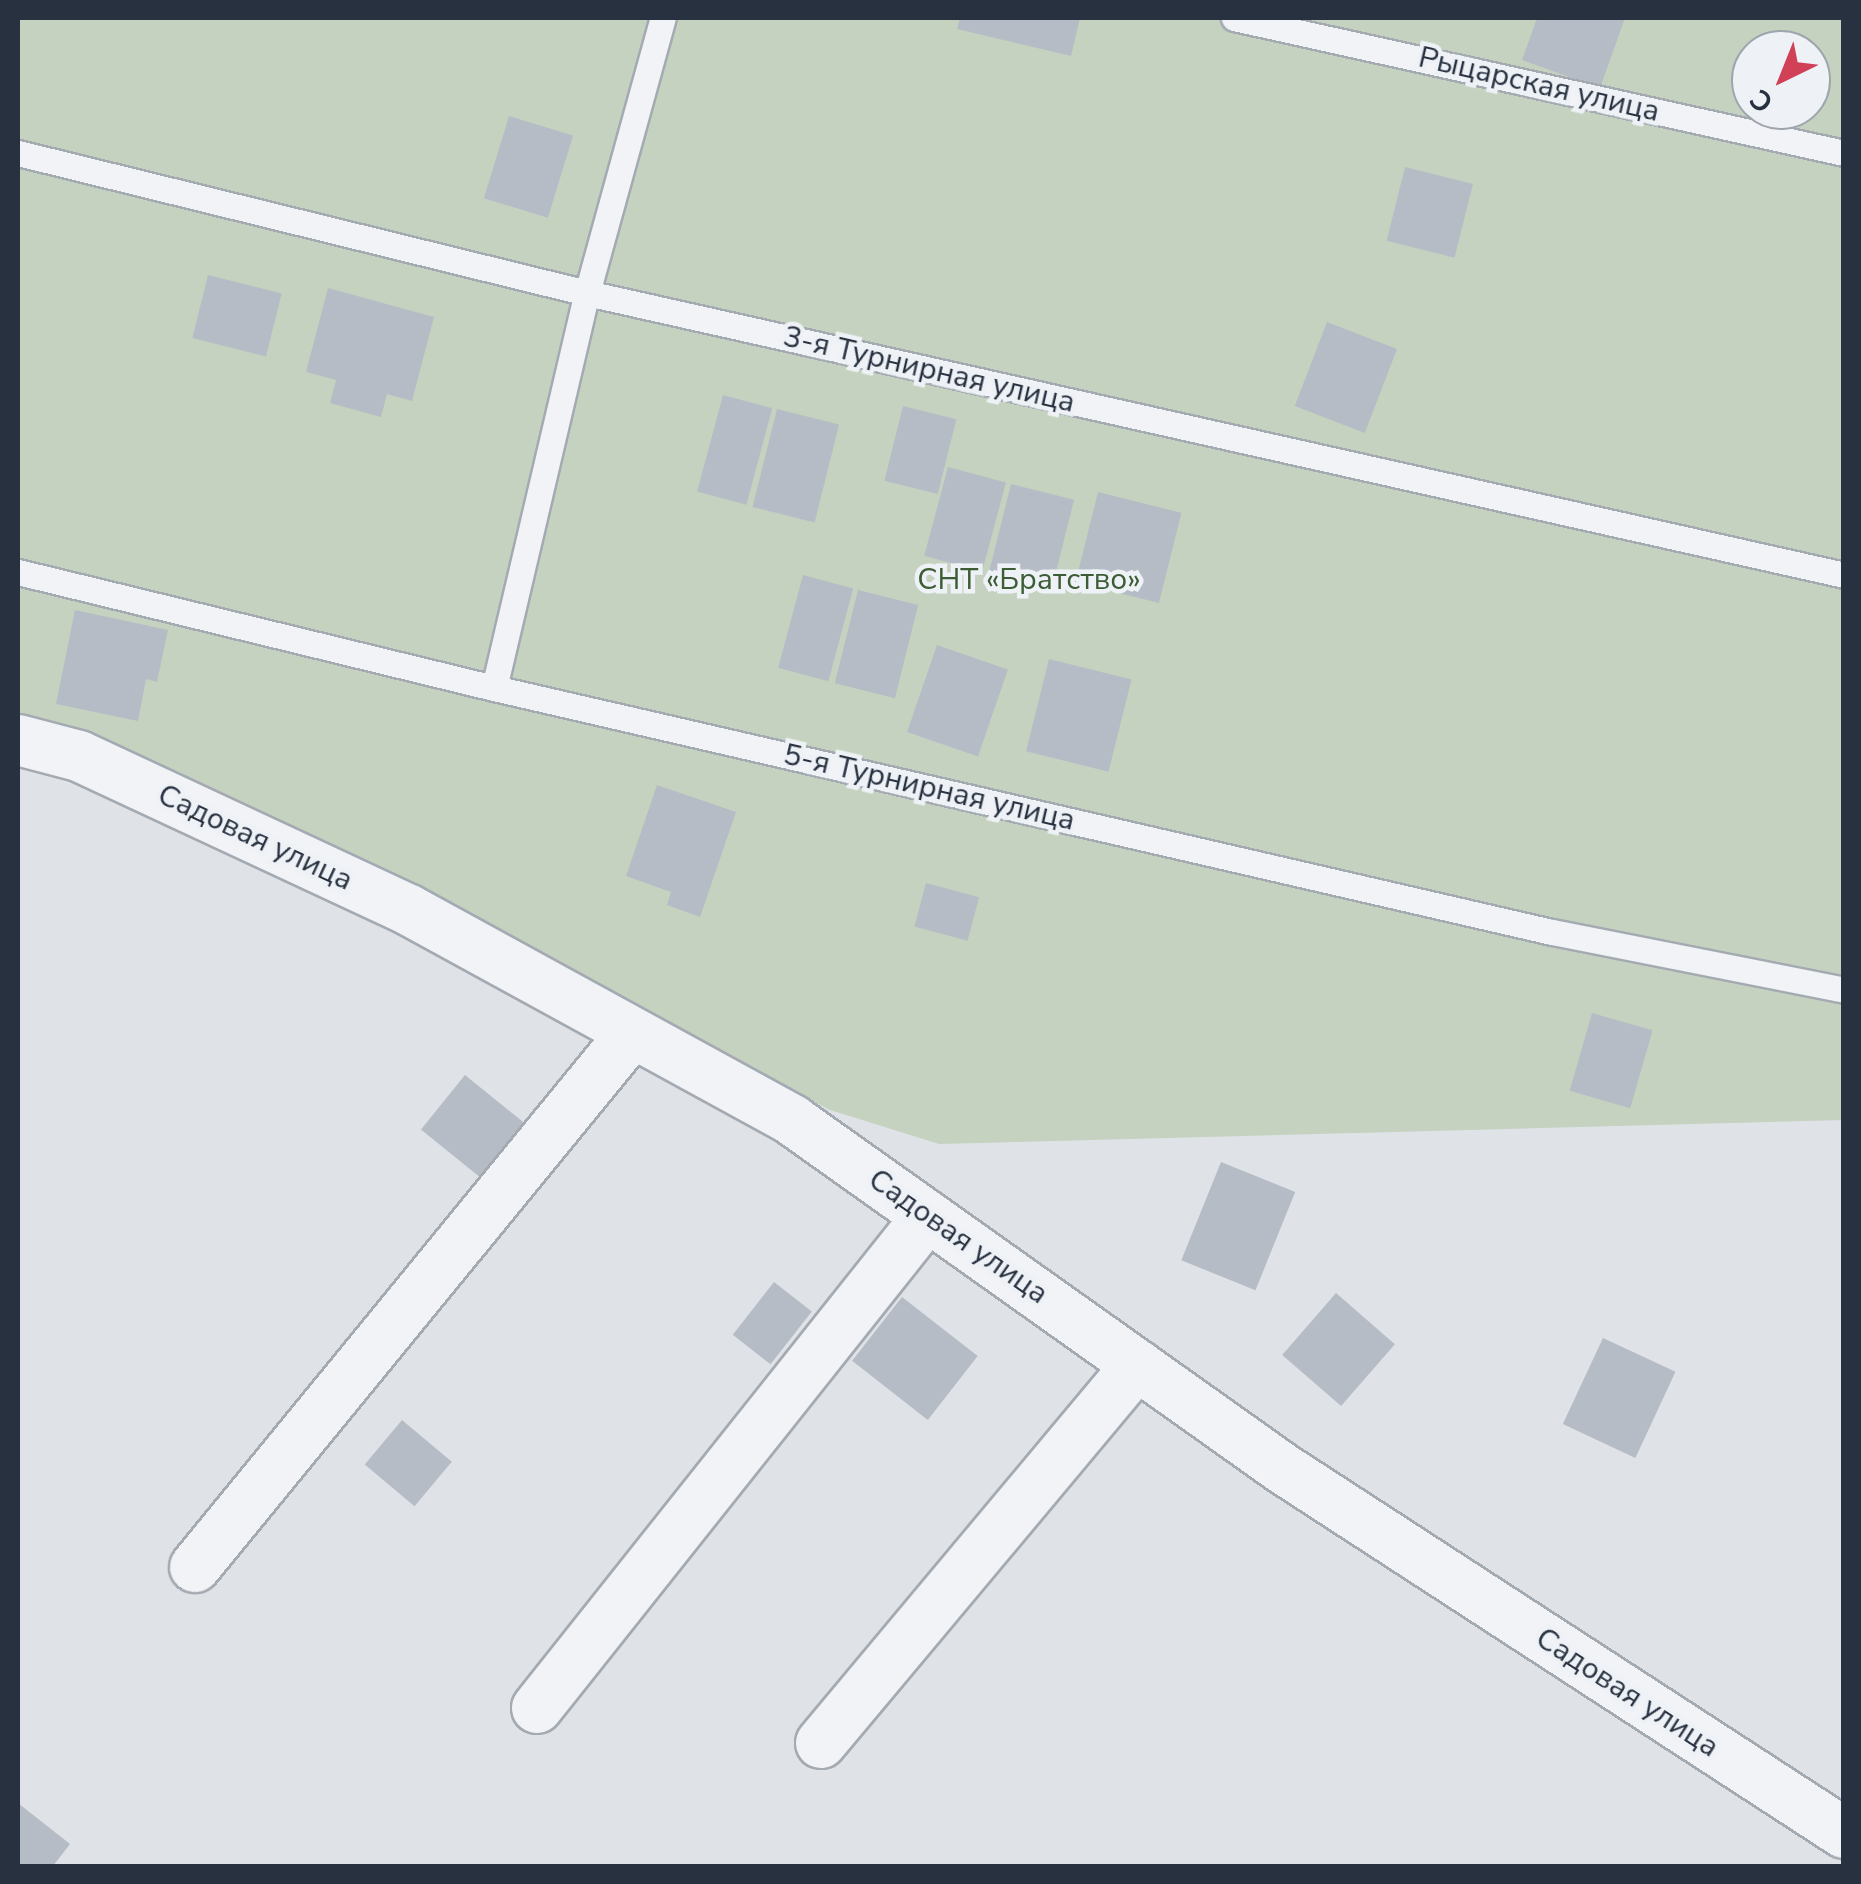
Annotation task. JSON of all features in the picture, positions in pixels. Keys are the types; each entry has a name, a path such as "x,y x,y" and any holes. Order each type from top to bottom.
{"street":[{"name":"Садовая улица","path":"18,740 80,756 409,910 792,1120 1282,1468 1844,1833"},
{"path":"195,1567 632,1033"},
{"path":"538,1708 928,1216"},
{"path":"821,1743 1137,1364"}],"lane":[{"path":"494,688 587,293 663,18"},
{"name":"Рыцарская улица","path":"1234,18 1844,153"},
{"name":"3-я Турнирная улица","path":"18,153 587,293 1844,575"},
{"name":"5-я Турнирная улица","path":"18,572 494,688 1533,928 1844,990"}],"green space":[{"name":"СНТ «Братство»","path":"18,18 1843,18 1843,1120 939,1144 830,1110 187,782 18,713"}],"building":[{"path":"960,18 1080,18 1071,56 957,29"},
{"path":"1537,18 1625,18 1600,88 1522,60"},
{"path":"509,116 573,136 548,218 484,198"},
{"path":"1405,167 1473,184 1455,258 1387,241"},
{"path":"208,275 282,293 266,356 192,338"},
{"path":"328,288 434,317 412,401 387,394 381,417 330,403 336,380 306,372"},
{"path":"1327,322 1397,349 1365,433 1295,406"},
{"path":"723,395 772,408 746,505 697,492"},
{"path":"903,406 956,419 938,494 884,481"},
{"path":"777,409 839,424 815,522 753,507"},
{"path":"948,467 1006,483 982,571 924,556"},
{"path":"1011,484 1074,500 1052,589 989,573"},
{"path":"1098,492 1181,513 1159,603 1076,582"},
{"path":"803,575 853,588 828,681 778,668"},
{"path":"858,590 918,605 895,698 835,683"},
{"path":"75,610 168,630 157,682 146,679 138,721 56,704"},
{"path":"937,645 1008,669 978,756 907,732"},
{"path":"1049,659 1131,680 1108,772 1026,751"},
{"path":"657,785 736,812 700,917 667,905 671,892 626,876"},
{"path":"926,883 979,897 967,941 914,926"},
{"path":"1592,1013 1653,1030 1630,1108 1570,1091"},
{"path":"465,1075 524,1123 480,1177 421,1129"},
{"path":"1221,1162 1295,1192 1255,1290 1181,1260"},
{"path":"774,1282 812,1312 771,1364 733,1335"},
{"path":"1336,1293 1395,1344 1341,1406 1282,1355"},
{"path":"902,1297 978,1356 928,1420 852,1361"},
{"path":"1603,1338 1676,1372 1635,1458 1563,1424"},
{"path":"402,1420 452,1462 415,1506 365,1464"},
{"path":"18,1803 70,1844 53,1866 18,1866"}]}
